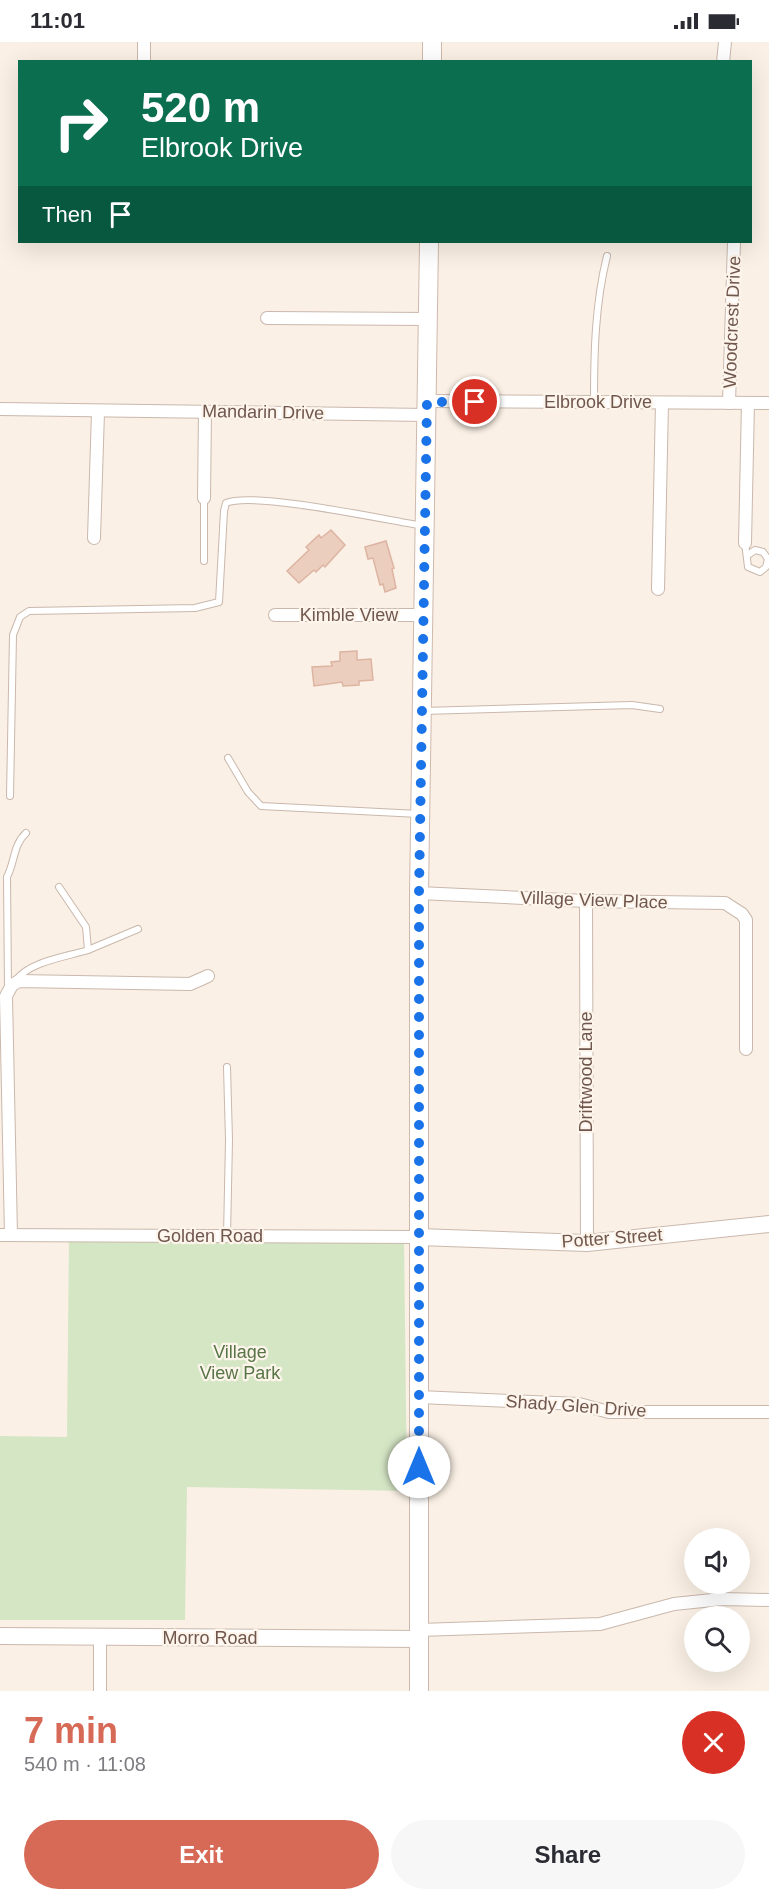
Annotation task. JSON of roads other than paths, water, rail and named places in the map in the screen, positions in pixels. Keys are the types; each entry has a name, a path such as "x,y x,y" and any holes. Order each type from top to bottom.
{"main road":[{"path":"432,42 432,60"},
{"path":"419,1691 419,893 429,243"}],"street":[{"path":"144,42 144,60"},
{"path":"723,60 725,42"},
{"name":"Woodcrest Drive","path":"729,403 734,243"},
{"path":"267,318 429,319"},
{"name":"Elbrook Drive","path":"427,408 594,402 769,403"},
{"path":"658,589 662,403"},
{"path":"746,549 748,403"},
{"name":"Mandarin Drive","path":"0,409 98,412 427,408"},
{"path":"204,498 205,411"},
{"path":"94,538 98,412"},
{"name":"Kimble View","path":"275,615 422,615"},
{"name":"Village View Place","path":"419,893 586,901 725,903 742,914 746,920 746,1049"},
{"name":"Driftwood Lane","path":"586,901 587,1243"},
{"path":"5,1235 6,996 10,987 19,981 37,980 190,984 208,976"},
{"name":"Potter Street","path":"419,1238 587,1243 769,1224"},
{"name":"Golden Road","path":"5,1235 419,1238"},
{"name":"Shady Glen Drive","path":"419,1397 579,1404 609,1412 769,1412"},
{"name":"Morro Road","path":"0,1636 100,1638 419,1635 600,1624 674,1604 722,1599 769,1600"},
{"path":"100,1638 100,1691"}],"lane":[{"path":"594,402 598,305 607,256"},
{"path":"204,498 204,561"},
{"path":"10,796 13,635 21,617 29,611 195,608 219,602 224,511 226,503 236,499 272,502 424,526"},
{"path":"421,711 632,705 660,709"},
{"path":"228,758 248,792 261,806 420,814"},
{"path":"10,987 7,878 14,864 17,841 26,833"},
{"path":"59,886 86,927 88,950"},
{"path":"10,987 21,973 50,961 88,950 138,928"},
{"path":"227,1067 229,1140 227,1236"}],"park label":[{"name":"Village View Park","path":"240,1362"}]}
